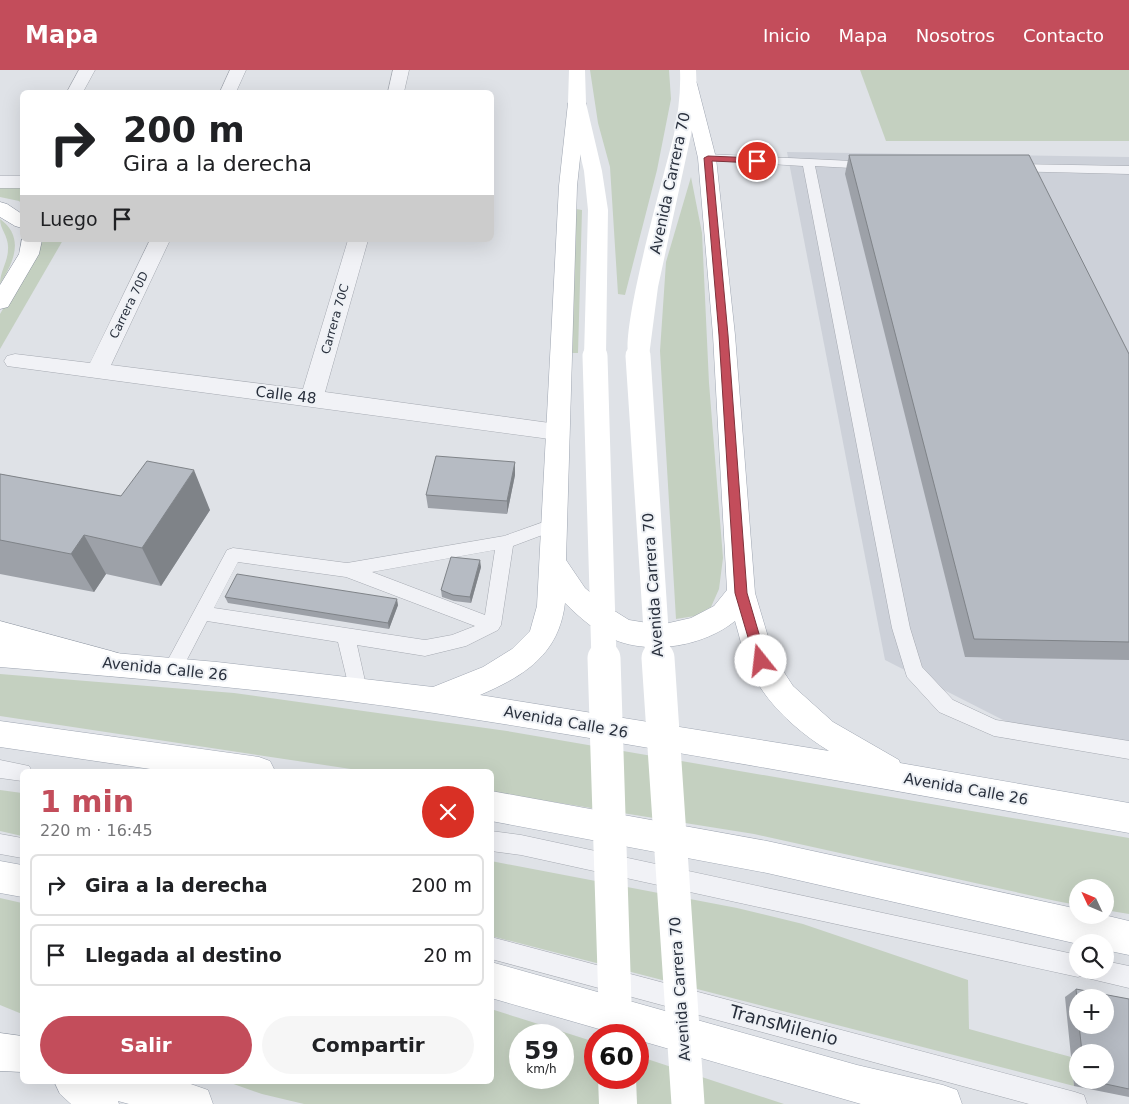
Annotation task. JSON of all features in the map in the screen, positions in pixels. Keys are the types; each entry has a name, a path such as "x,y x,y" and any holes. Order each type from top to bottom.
{"main road":[{"path":"433,700 492,677 524,656 542,637 551,606 568,186 577,103 577,70"},
{"path":"689,77 708,158 724,335 741,593 761,661 782,695 822,731 900,777"},
{"name":"Avenida Carrera 70","path":"688,1104 638,356 644,298 681,145 689,77"},
{"path":"577,103 593,172 598,210 595,356 616,1024"},
{"path":"0,208 20,221"},
{"path":"0,302 29,254 32,242"},
{"path":"554,563 575,596 595,613 623,631 660,637 698,628 724,614 741,593"},
{"path":"0,633 111,663"},
{"name":"Avenida Calle 26","path":"0,654 111,663 433,700 900,777 1129,818"},
{"path":"0,734 245,769"},
{"path":"494,806 767,858 1129,938"},
{"path":"0,877 20,881"},
{"path":"494,981 857,1084 943,1104"},
{"path":"0,1036 20,1046"},
{"path":"0,1052 20,1054"},
{"path":"76,1084 100,1104"},
{"path":"126,1084 194,1104"},
{"path":"617,1089 618,1104"}],"street":[{"path":"75,90 88,70"},
{"path":"229,90 238,70"},
{"path":"396,90 401,70"},
{"path":"0,182 20,182"},
{"name":"Carrera 70D","path":"97,371 159,242"},
{"name":"Carrera 70C","path":"312,398 357,242"},
{"name":"Calle 48","path":"15,360 557,432"}],"lane":[{"path":"708,158 809,164 878,165"},
{"path":"809,164 899,618 914,671 946,706 994,728 1129,750"},
{"path":"998,167 1129,170"},
{"path":"1027,168 1036,185"},
{"path":"347,570 505,542 555,524"},
{"path":"203,613 425,648 449,644 471,638 492,625 505,542"},
{"path":"172,670 233,555 347,570 492,625"},
{"path":"346,636 358,690"},
{"path":"0,769 20,772"},
{"path":"494,842 755,895 1069,964"},
{"path":"0,844 20,848"},
{"name":"TransMilenio","path":"494,949 1075,1104"},
{"path":"1114,974 1129,977"}],"shaded area":[{"path":"787,152 1129,157 1129,742 1011,724 885,660"}],"green space":[{"path":"590,70 669,70 671,99 657,170 625,295 618,294 610,167 598,123"},
{"path":"860,70 1129,70 1129,141 886,141"},
{"path":"691,177 702,233 709,383 723,558 719,589 711,607 695,616 676,619 660,351 666,262"},
{"path":"0,186 20,186 20,202 0,197"},
{"path":"576,209 582,210 578,353 569,353"},
{"path":"0,219 13,234 15,250 13,259 0,284 7,258 8,244"},
{"path":"42,242 62,242 0,349 0,314"},
{"path":"0,674 234,693 507,731 1129,838 1129,914 1114,912 1114,879 1069,879 1069,903 754,834 494,792 494,769 351,769 0,716"},
{"path":"0,790 20,793 20,836 0,831"},
{"path":"494,862 737,908 803,924 968,980 969,1029 1069,1056 1069,1085 494,937"},
{"path":"0,898 20,903 20,1013 0,1005"},
{"path":"494,1010 538,1024 509,1024 509,1089 574,1089 574,1035 584,1039 584,1089 649,1089 649,1060 784,1104 304,1104 262,1094 234,1084 494,1084"}],"building":[{"path":"849,155 1029,155 1129,354 1129,642 974,639"},
{"path":"436,456 515,462 507,501 426,495"},
{"path":"147,461 194,470 142,548 84,535 71,554 0,540 0,474 121,496"},
{"path":"451,557 480,560 470,597 453,595 441,590"},
{"path":"237,574 397,599 388,623 225,597"},
{"path":"1114,996 1129,999 1129,1089 1114,1086 1114,1044 1081,1044 1080,1034 1114,1034"}],"route":[{"path":"757,161 708,158 724,335 741,593 761,661"}]}
